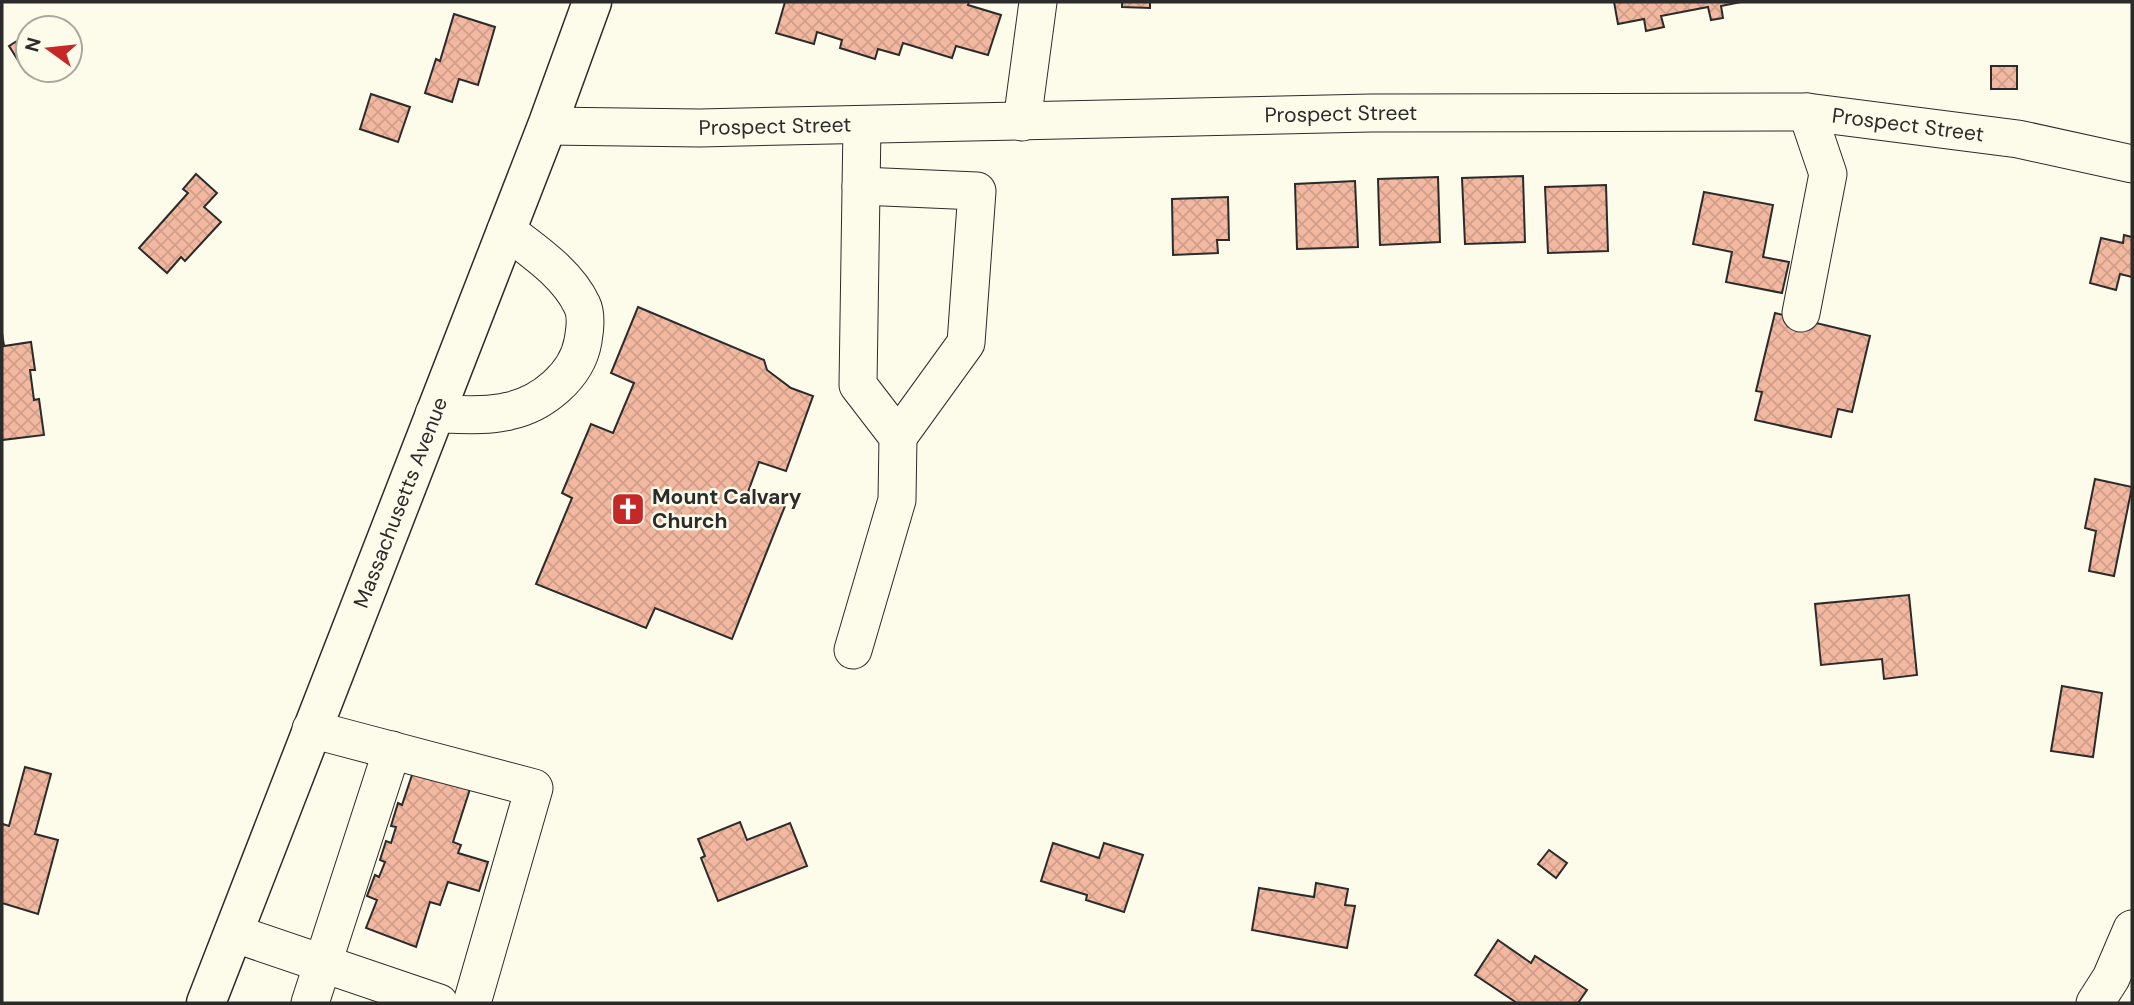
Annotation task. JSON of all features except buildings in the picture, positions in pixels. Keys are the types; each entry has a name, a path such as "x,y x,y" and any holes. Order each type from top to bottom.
{"main road":[{"name":"Massachusetts Avenue","path":"206,1003 547,126 592,2"}],"street":[{"path":"1022,122 1038,2"},
{"name":"Prospect Street","path":"547,126 700,128 1371,113 1807,112 2018,139 2132,164"},
{"path":"1801,313 1828,174 1807,112"},
{"path":"862,125 858,385 898,437"},
{"path":"853,650 897,500 898,437 966,343 977,191 862,186"},
{"path":"434,414 509,411 540,399 563,380 581,352 585,327 583,306 564,279 506,230"},
{"path":"312,729 534,788 472,1003"},
{"path":"310,1003 392,750"},
{"path":"2095,1003 2111,978 2132,929"},
{"path":"233,933 439,1003"}],"place":[{"name":"Mount Calvary Church","path":"628,509"}]}
